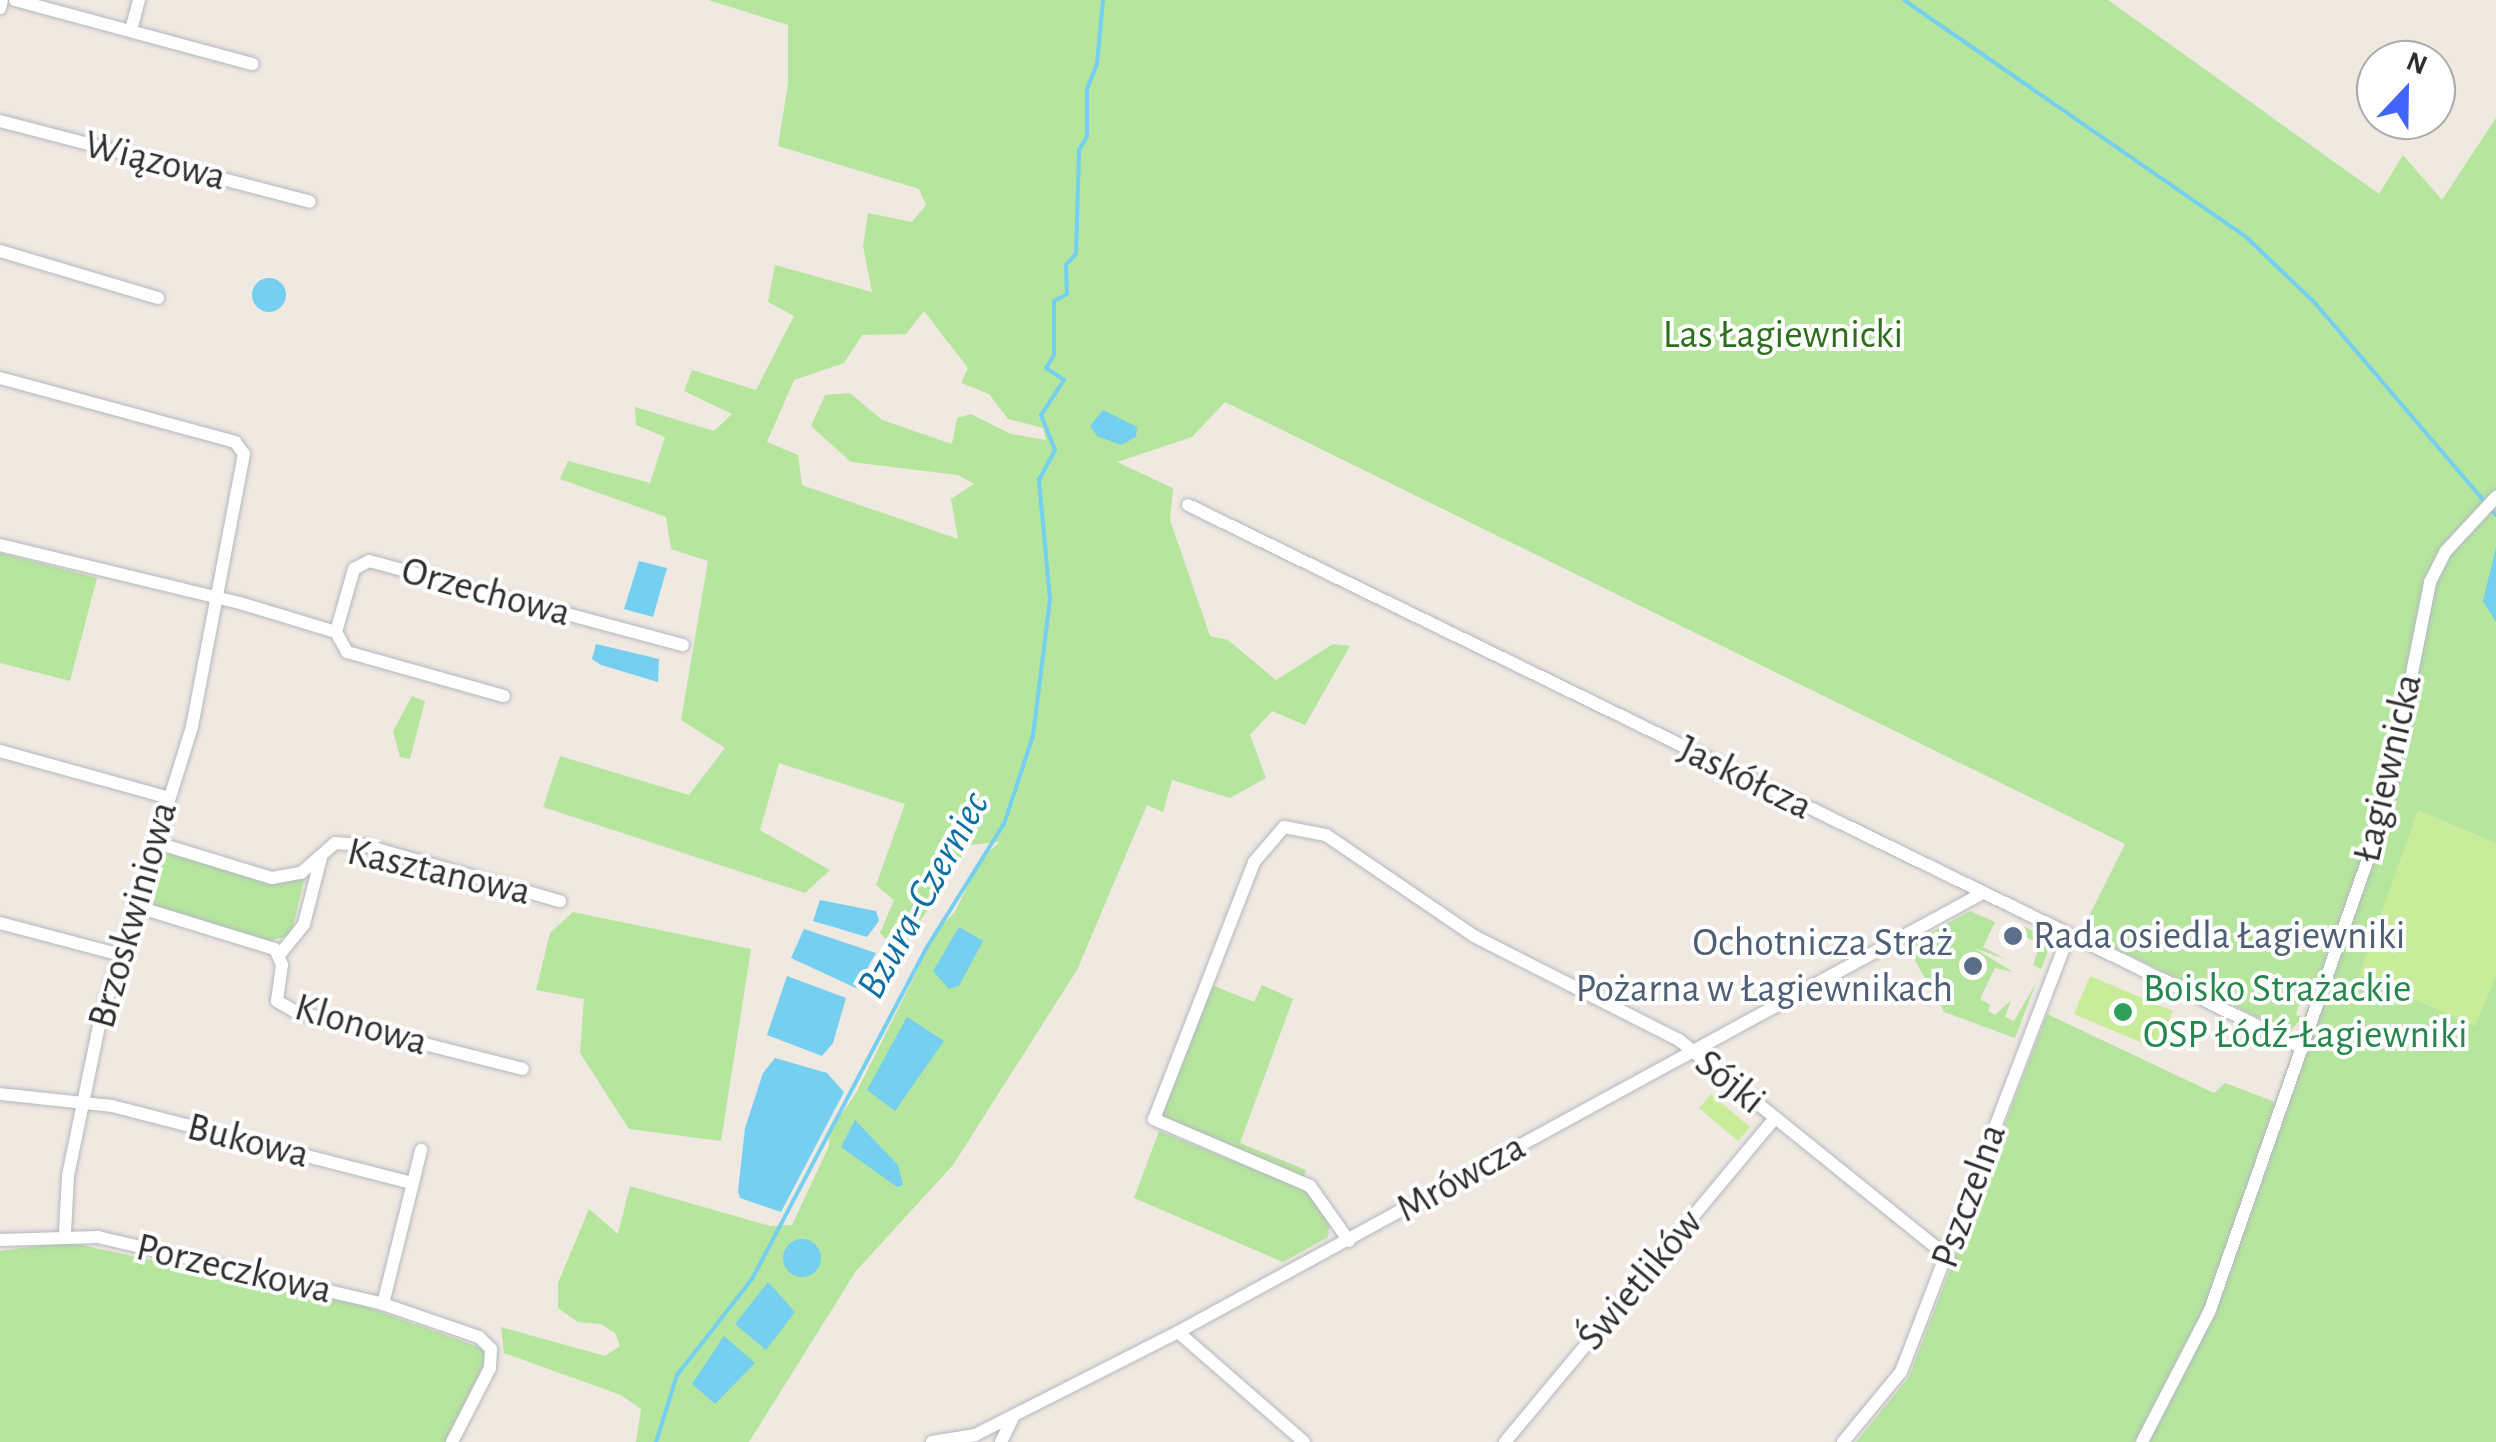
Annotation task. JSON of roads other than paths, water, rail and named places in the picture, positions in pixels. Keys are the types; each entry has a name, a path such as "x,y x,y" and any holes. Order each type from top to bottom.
{"street":[{"path":"0,8 2,0"},
{"path":"15,0 253,64"},
{"path":"131,30 139,0"},
{"name":"Wiązowa","path":"0,121 310,202"},
{"path":"0,251 158,298"},
{"name":"Brzoskwiniowa","path":"0,378 240,444 244,454 213,600 192,727 166,797 121,955 68,1176 65,1233"},
{"name":"Łagiewnicka","path":"2142,1442 2210,1310 2394,782 2430,582 2479,514 2496,497"},
{"name":"Jaskółcza","path":"1188,505 2304,1048"},
{"path":"0,546 336,632 347,652 504,696"},
{"name":"Orzechowa","path":"336,632 354,569 369,562 683,645"},
{"path":"0,752 166,797"},
{"name":"Sójki","path":"1348,1241 1310,1186 1155,1122 1254,862 1284,827 1326,835 1474,936 1692,1050 1948,1256"},
{"name":"Kasztanowa","path":"154,842 272,878 301,873 335,843 363,845 560,901"},
{"path":"280,954 304,924 322,855"},
{"name":"Mrówcza","path":"932,1442 973,1439 1178,1332 1981,894"},
{"name":"Klonowa","path":"135,906 280,954 282,1006 522,1069"},
{"path":"0,922 121,955"},
{"name":"Pszczelna","path":"1844,1442 1901,1372 2069,936"},
{"name":"Bukowa","path":"0,1094 86,1104 410,1182"},
{"name":"Świetlików","path":"1505,1442 1774,1118"},
{"path":"383,1304 410,1182 421,1150"},
{"name":"Porzeczkowa","path":"0,1240 65,1233 383,1304 464,1331 488,1342 492,1357 452,1442"},
{"path":"1178,1332 1304,1442"},
{"path":"1000,1442 1013,1417"}],"water":[{"path":"269,278 281,283 286,295 281,307 269,312 257,307 252,295 257,283"},
{"path":"1103,410 1137,427 1136,437 1121,445 1097,436 1090,426"},
{"path":"2496,547 2496,622 2483,601"},
{"path":"639,561 667,568 653,617 624,609"},
{"path":"596,644 659,659 658,682 601,665 592,659"},
{"path":"820,900 876,911 879,921 867,937 813,921"},
{"path":"959,927 983,941 959,986 949,989 933,971"},
{"path":"804,929 876,953 856,988 791,958"},
{"path":"787,976 846,998 833,1043 822,1056 767,1035"},
{"path":"907,1017 944,1041 895,1111 867,1090"},
{"path":"775,1058 827,1073 844,1092 781,1212 740,1198 738,1191 745,1128 763,1073"},
{"path":"855,1120 898,1165 903,1185 897,1187 841,1147"},
{"path":"802,1239 816,1244 821,1258 816,1272 802,1277 788,1272 783,1258 788,1244"},
{"path":"768,1282 795,1312 766,1350 735,1324"},
{"path":"724,1336 755,1363 715,1404 692,1384"}],"waterway":[{"name":"Bzura-Czerniec","path":"656,1442 677,1375 752,1279 927,947 1004,824 1033,736 1050,599 1039,480 1055,450 1041,415 1064,380 1046,368 1054,355 1054,301 1067,294 1066,265 1076,254 1079,150 1087,136 1087,89 1097,64 1103,0"},
{"path":"1904,0 2246,237 2315,303 2496,515"}],"place":[{"name":"Rada osiedla Łagiewniki","path":"2013,936"},
{"name":"Ochotnicza Straż Pożarna w Łagiewnikach","path":"1973,966"},
{"name":"Boisko Strażackie OSP Łódź-Łagiewniki","path":"2123,1012"}],"park label":[{"name":"Las Łagiewnicki","path":"1783,335"}]}
